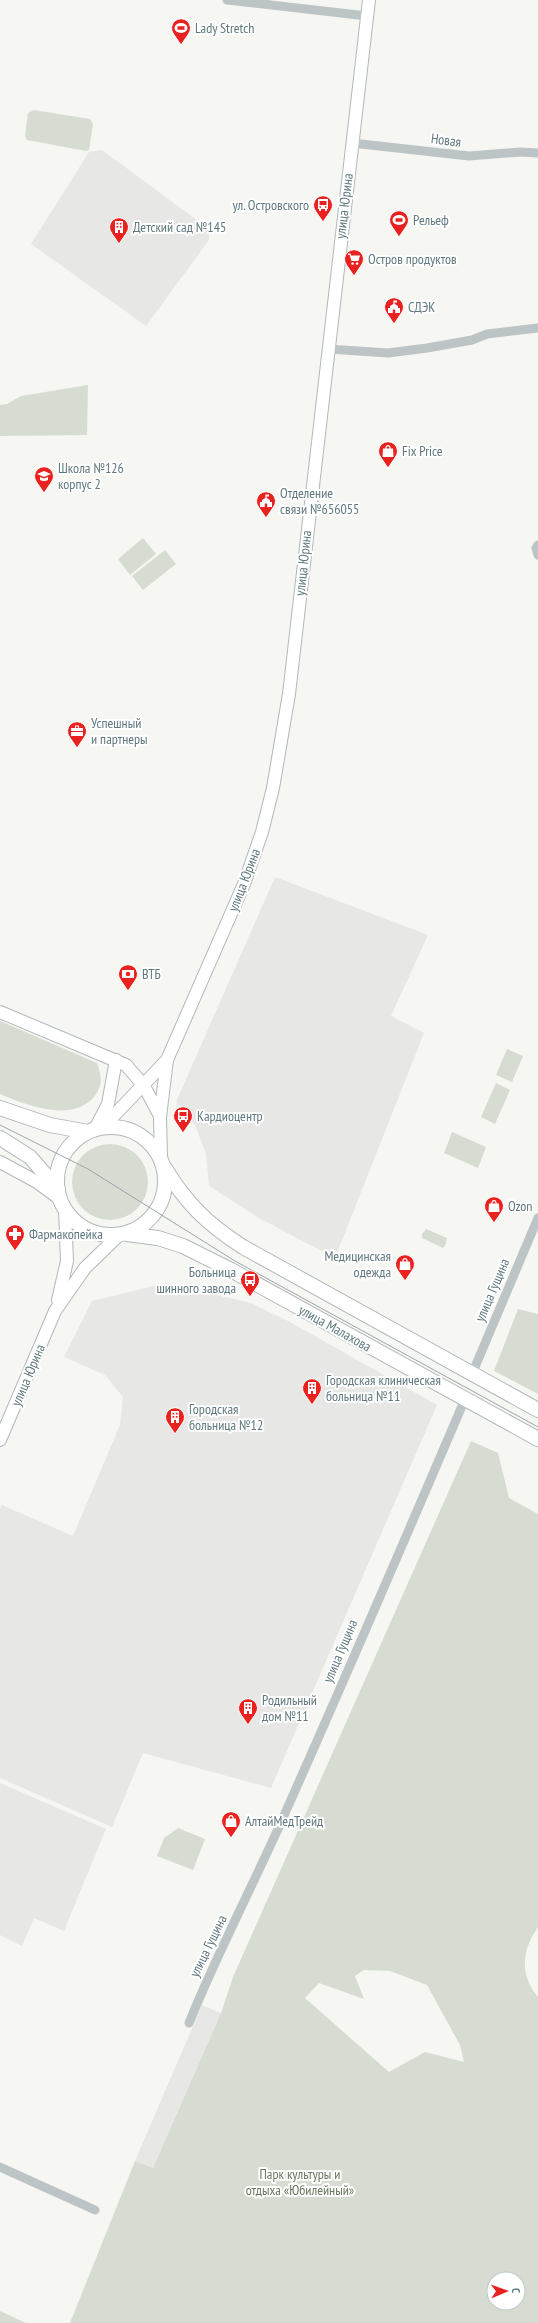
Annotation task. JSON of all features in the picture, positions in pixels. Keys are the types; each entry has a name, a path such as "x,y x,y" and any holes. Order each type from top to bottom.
{"main road":[{"name":"улица Юрина","path":"162,1162 160,1117 167,1060 244,884 262,832 274,788 288,694 369,0"},
{"path":"0,1012 126,1065 144,1086 160,1117"},
{"path":"61,1199 57,1178 63,1156 72,1144 95,1130 108,1104 116,1060"},
{"name":"улица Юрина","path":"95,1130 144,1086 167,1060"},
{"path":"0,1108 50,1125 95,1130 126,1129 136,1133 150,1144 162,1162 166,1188 159,1208 144,1226 122,1235 108,1236 88,1230 79,1225 30,1157 0,1138"},
{"path":"0,1162 37,1182 61,1199"},
{"name":"улица Малахова","path":"162,1162 192,1207 220,1232 538,1410"},
{"name":"улица Юрина","path":"0,1440 55,1311 67,1262 61,1199"},
{"name":"улица Юрина","path":"55,1311 85,1268 122,1235"},
{"name":"улица Малахова","path":"122,1235 158,1238 183,1246 231,1270 538,1439"}],"street":[{"path":"227,0 367,16"},
{"name":"Новая","path":"352,143 469,156 520,152 538,153"},
{"path":"328,349 388,353 472,340 487,334 538,328"},
{"path":"538,545 536,548 538,555"},
{"name":"улица Гущина","path":"472,1374 538,1218"},
{"name":"улица Гущина","path":"189,2023 209,1975 247,1898 286,1812 465,1399"},
{"path":"0,2167 95,2210"}],"shaded area":[{"path":"102,150 209,229 209,240 146,326 31,244 89,152"},
{"path":"275,877 428,935 391,1016 424,1033 335,1258 257,1217 209,1186 206,1154 195,1125 176,1102"},
{"path":"166,1283 251,1303 290,1322 437,1405 271,1788 143,1753 112,1827 0,1778 0,1509 2,1505 73,1536 120,1425 123,1397 105,1375 64,1357 92,1301"},
{"path":"0,1783 106,1829 64,1931 34,1918 22,1946 0,1935"},
{"path":"202,2005 221,2013 153,2168 135,2161"}],"green space":[{"path":"34,110 90,119 93,124 89,150 86,151 27,140 25,136 28,113"},
{"path":"88,385 87,435 0,436 0,405 7,404 21,396"},
{"path":"143,538 156,554 130,575 118,559"},
{"path":"165,550 176,564 143,590 132,576"},
{"path":"0,1021 97,1063 101,1080 97,1093 94,1097 84,1105 73,1109 61,1110 35,1107 0,1094"},
{"path":"507,1049 523,1056 512,1082 496,1075"},
{"path":"496,1083 510,1090 495,1124 481,1117"},
{"path":"452,1132 486,1147 478,1168 444,1153"},
{"path":"103,1144 117,1144 125,1146 131,1150 142,1161 146,1167 148,1182 146,1197 137,1209 125,1218 117,1220 103,1220 95,1218 89,1214 78,1203 74,1197 72,1189 72,1175 74,1167 78,1161 89,1150 95,1146"},
{"path":"426,1229 447,1238 443,1248 422,1238 422,1234"},
{"path":"518,1309 538,1314 538,1394 494,1371"},
{"name":"Парк культуры и отдыха «Юбилейный»","path":"471,1441 498,1453 509,1498 538,1514 538,1927 526,1953 525,1971 532,1988 538,1997 538,2323 70,2323 135,2161 153,2168 221,2013 233,1977","holes":["364,1970 390,1971 427,1985 460,2045 464,2062 425,2052 389,2072 305,1998 319,1983 364,1999 355,1976"]},
{"path":"178,1828 205,1839 193,1870 157,1856 164,1838"},
{"path":"0,2311 26,2323 0,2323"}],"tram line":[{"path":"0,1125 88,1169 235,1261 538,1427"}],"place":[{"name":"Lady Stretch","path":"181,45"},
{"name":"ул. Островского","path":"323,222"},
{"name":"Рельеф","path":"399,237"},
{"name":"Детский сад №145","path":"119,244"},
{"name":"Остров продуктов","path":"354,276"},
{"name":"СДЭК","path":"394,324"},
{"name":"Fix Price","path":"388,468"},
{"name":"Школа №126 корпус 2","path":"44,493"},
{"name":"Отделение связи №656055","path":"266,518"},
{"name":"Успешный и партнеры","path":"77,748"},
{"name":"ВТБ","path":"128,991"},
{"name":"Кардиоцентр","path":"183,1133"},
{"name":"Ozon","path":"494,1223"},
{"name":"Фармакопейка","path":"15,1251"},
{"name":"Медицинская одежда","path":"405,1281"},
{"name":"Больница шинного завода","path":"250,1297"},
{"name":"Городская клиническая больница №11","path":"312,1405"},
{"name":"Городская больница №12","path":"175,1434"},
{"name":"Родильный дом №11","path":"248,1725"},
{"name":"АлтайМедТрейд","path":"231,1838"}]}
